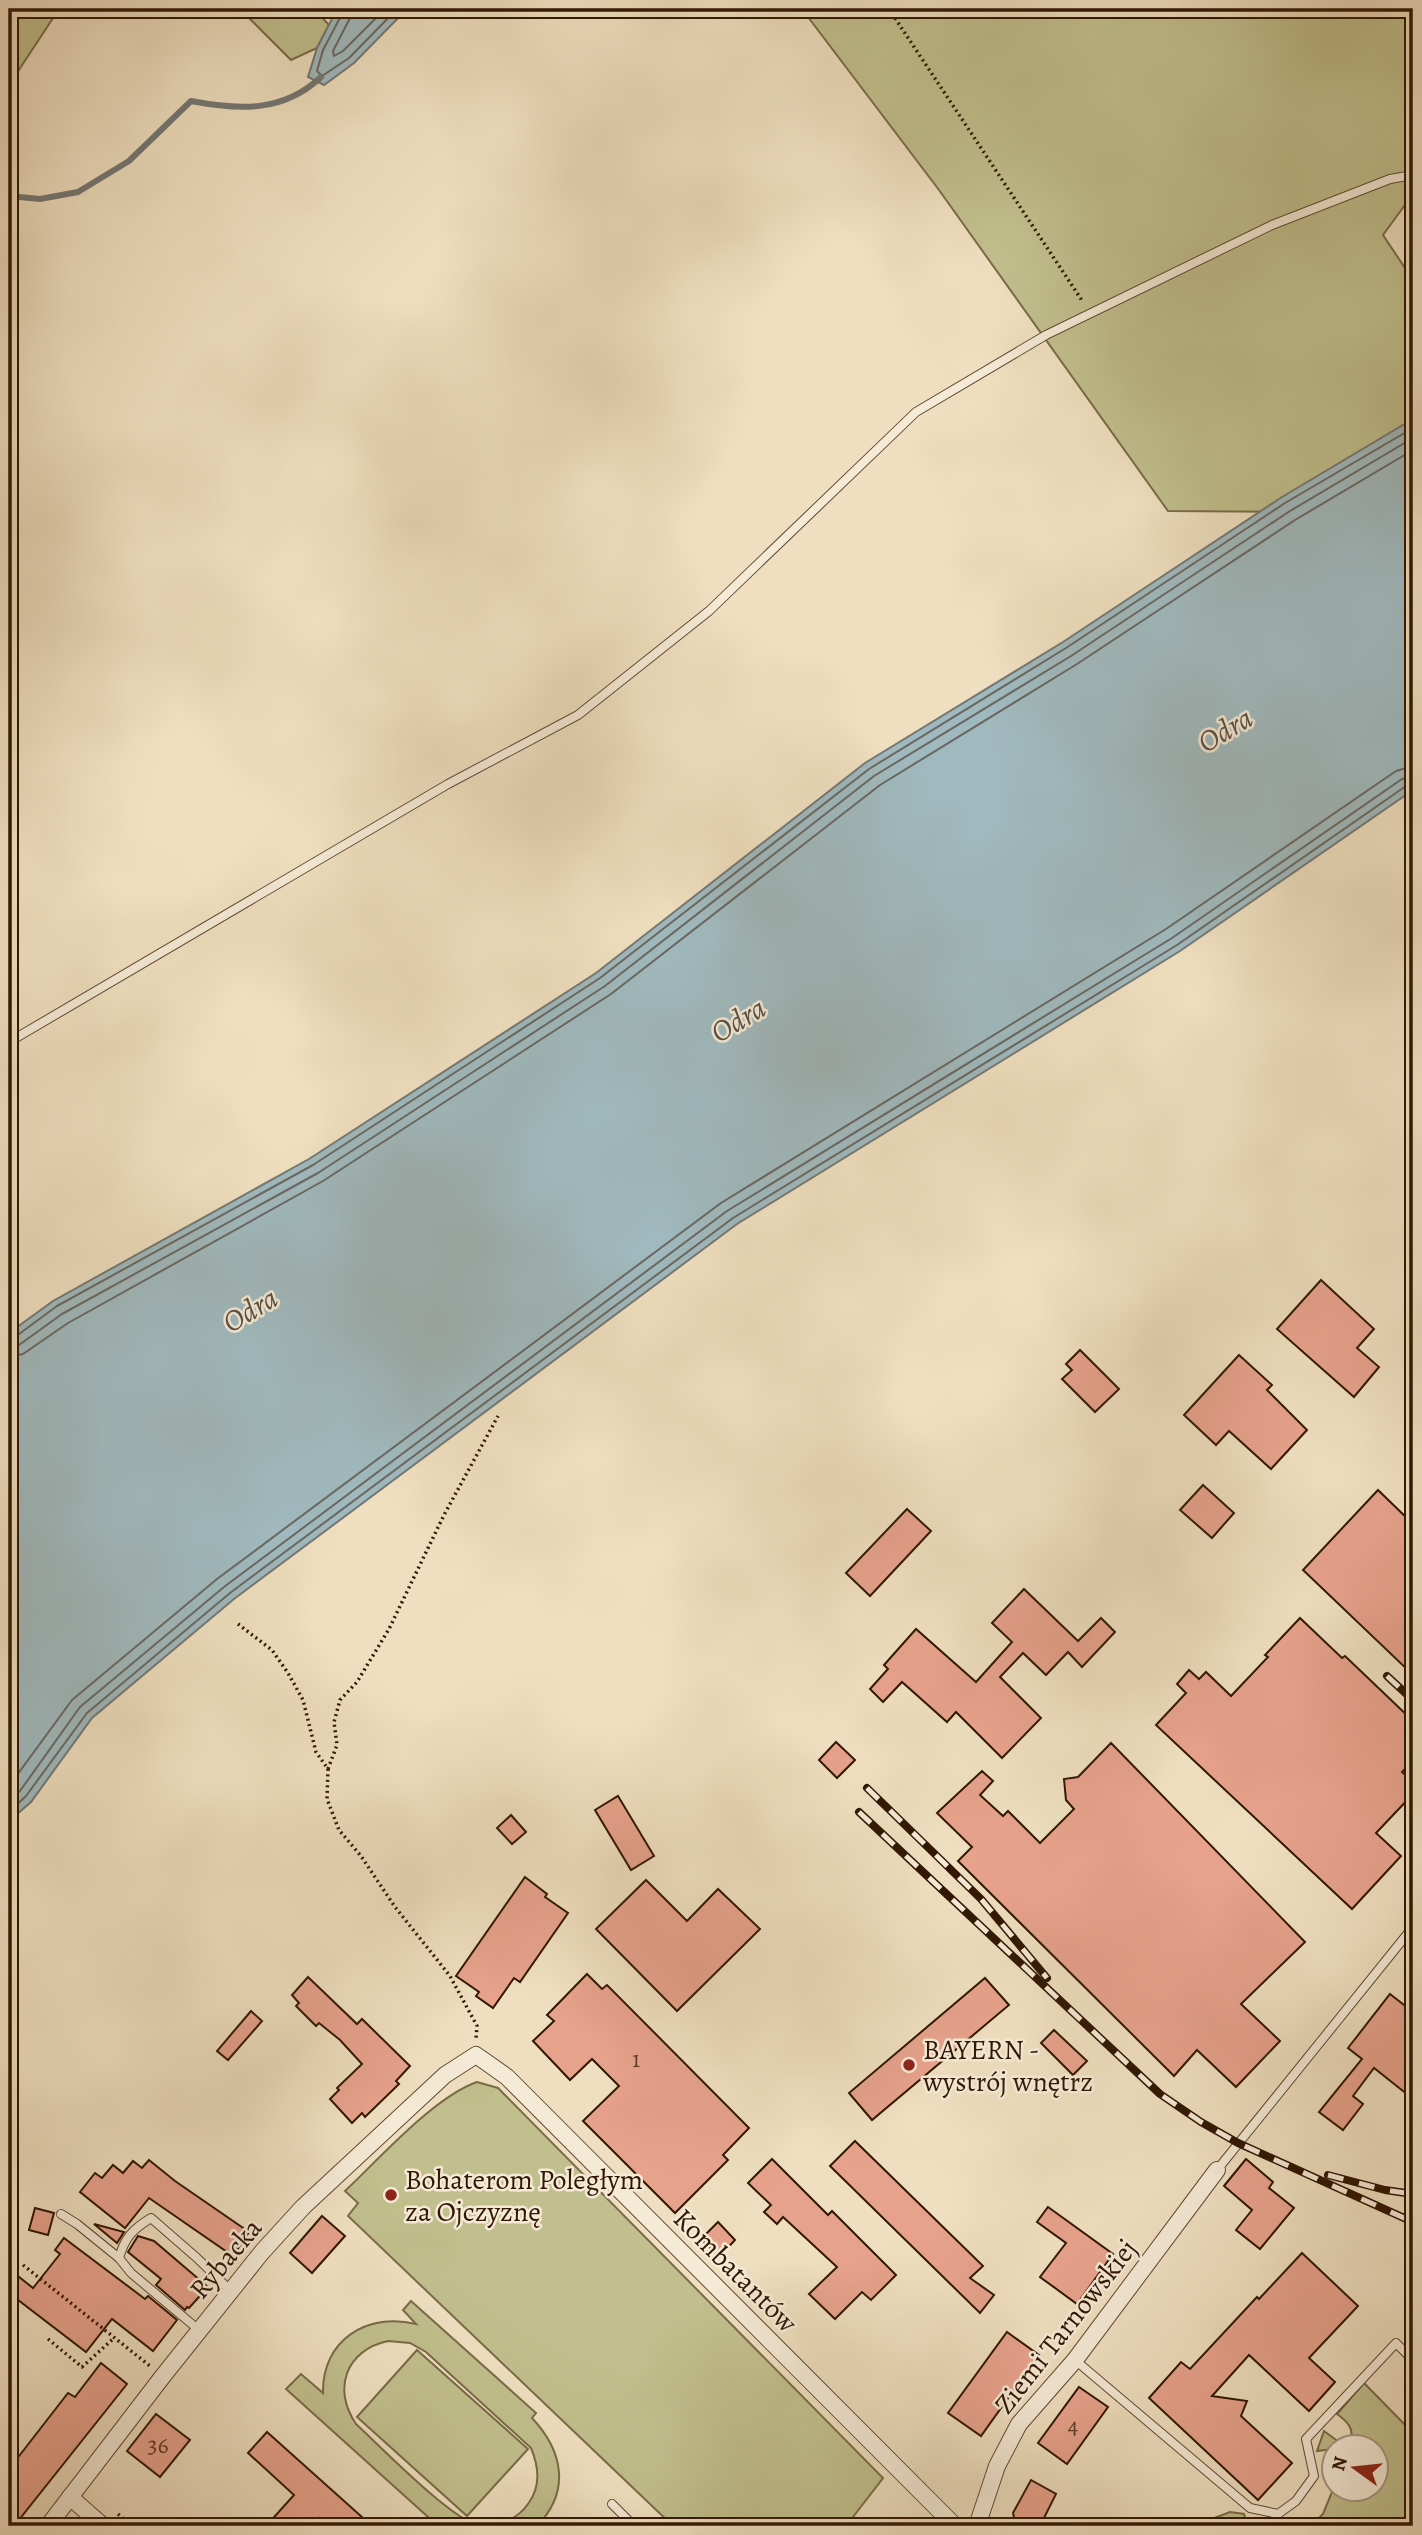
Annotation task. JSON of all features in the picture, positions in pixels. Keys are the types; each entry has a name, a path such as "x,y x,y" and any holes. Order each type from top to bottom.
{"street":[{"name":"Rybacka","path":"48,2526 261,2252 303,2207 445,2076 476,2055"},
{"name":"Kombatantów","path":"476,2055 507,2077 955,2526"},
{"name":"Ziemi Tarnowskiej","path":"977,2526 997,2466 1018,2424 1075,2360 1217,2169"},
{"path":"70,2497 103,2526"}],"lane":[{"path":"9,1042 436,791 578,715 709,611 916,412 1046,335 1272,225 1390,179 1413,175"},
{"path":"1217,2169 1413,1927"},
{"path":"61,2214 118,2258 131,2273 199,2330"},
{"path":"118,2258 124,2241 139,2225 151,2218 230,2290"},
{"path":"1075,2360 1250,2508 1278,2514 1296,2501 1314,2476 1306,2438 1396,2343 1413,2360"},
{"path":"612,2504 634,2526"}],"path":[{"path":"889,9 1083,302"},
{"path":"476,2055 477,2026 450,1976 339,1830 327,1799 328,1769 337,1745 334,1722 340,1700 357,1682 388,1629 444,1515 498,1416"},
{"path":"238,1624 272,1650 288,1673 303,1700 316,1752 328,1769"},
{"path":"23,2265 163,2375"},
{"path":"48,2339 82,2367 114,2338"}],"shaded area":[{"path":"9,9 59,9 9,85"},
{"path":"240,9 280,9 281,16 290,9 314,9 329,25 317,48 291,60"},
{"path":"802,9 1413,9 1413,194 1383,235 1413,280 1413,452 1310,512 1168,511 939,190"},
{"path":"477,2082 498,2088 883,2478 846,2526 673,2526 348,2216 358,2203 345,2191 425,2115 460,2090"},
{"path":"411,2301 536,2413 532,2418 551,2444 559,2471 555,2499 537,2526 438,2526 286,2389 301,2374 323,2393 330,2358 339,2345 351,2334 381,2322 416,2324 403,2310","holes":["388,2341 410,2343 426,2352 531,2448 536,2462 537,2484 523,2510 512,2519 491,2525 476,2524 464,2519 433,2496 356,2424 345,2398 347,2373 353,2362 362,2353"]},
{"path":"417,2350 528,2449 467,2516 357,2417"},
{"path":"1364,2383 1413,2433 1413,2526 1311,2526 1323,2514 1327,2504 1390,2504 1390,2434 1352,2434 1350,2426 1337,2414"},
{"path":"1230,2512 1244,2514 1247,2526 1206,2526 1214,2518"}],"water":[{"path":"337,9 407,9 354,63 324,85 308,77 317,48"},
{"name":"Odra","path":"1413,419 1413,790 1180,951 737,1224 234,1599 92,1718 31,1802 9,1821 9,1333 53,1301 309,1159 596,973 865,763 1063,642 1282,497"}],"building":[{"path":"1321,1280 1374,1329 1357,1348 1379,1367 1354,1397 1277,1329"},
{"path":"1080,1350 1119,1389 1095,1412 1062,1379 1072,1370 1066,1364"},
{"path":"1239,1355 1272,1385 1267,1390 1307,1430 1271,1469 1229,1431 1216,1445 1184,1415"},
{"path":"1203,1485 1234,1513 1212,1538 1180,1510"},
{"path":"1378,1490 1413,1524 1413,1675 1303,1570"},
{"path":"907,1509 931,1531 870,1596 846,1573"},
{"path":"1024,1589 1078,1641 1101,1618 1115,1632 1082,1667 1068,1652 1046,1675 1023,1653 1000,1677 1041,1718 1002,1758 956,1712 947,1722 902,1682 883,1702 870,1689 888,1669 884,1665 916,1629 976,1682 1012,1642 992,1623"},
{"path":"1300,1618 1342,1658 1345,1656 1413,1721 1413,1761 1402,1772 1413,1782 1413,1794 1376,1833 1401,1856 1352,1909 1156,1725 1186,1693 1177,1684 1189,1670 1199,1679 1206,1672 1231,1696"},
{"path":"836,1742 855,1760 837,1778 819,1760"},
{"path":"1111,1743 1305,1942 1241,2004 1280,2041 1236,2087 1197,2050 1174,2076 958,1861 972,1847 937,1813 982,1771 993,1781 980,1795 1003,1816 1008,1811 1040,1843 1074,1809 1066,1800 1064,1779 1078,1777"},
{"path":"618,1796 654,1856 631,1870 595,1810"},
{"path":"511,1815 526,1832 512,1844 497,1828"},
{"path":"525,1877 547,1894 545,1897 568,1913 520,1982 514,1978 493,2008 476,1996 479,1992 456,1976"},
{"path":"646,1880 687,1921 718,1889 760,1929 677,2011 596,1929"},
{"path":"587,1974 602,1989 607,1985 749,2128 723,2155 728,2160 675,2213 583,2121 619,2086 592,2059 570,2080 533,2041 554,2021 547,2015"},
{"path":"308,1977 357,2024 362,2019 410,2066 396,2081 399,2084 365,2117 362,2113 352,2123 330,2099 339,2090 337,2088 362,2064 340,2040 319,2023 316,2026 296,2006 299,2003 292,1995"},
{"path":"985,1978 1009,2005 872,2120 849,2093"},
{"path":"1390,1994 1413,2012 1413,2099 1374,2068 1353,2096 1363,2104 1343,2130 1319,2112 1362,2059 1348,2048"},
{"path":"251,2011 262,2021 228,2060 217,2051"},
{"path":"1054,2030 1087,2061 1073,2075 1041,2043"},
{"path":"855,2141 983,2266 970,2278 994,2295 980,2313 830,2166"},
{"path":"772,2159 828,2215 832,2211 896,2275 871,2300 862,2292 835,2319 809,2294 837,2267 783,2217 777,2224 764,2212 771,2205 748,2183"},
{"path":"1246,2159 1273,2182 1269,2188 1294,2208 1260,2249 1236,2230 1252,2210 1224,2186"},
{"path":"149,2160 249,2232 233,2256 149,2198 125,2228 80,2192 95,2173 102,2178 113,2165 123,2173 133,2161 142,2168"},
{"path":"1048,2207 1113,2254 1077,2304 1040,2277 1066,2243 1037,2222"},
{"path":"35,2208 54,2213 48,2235 29,2230"},
{"path":"322,2216 345,2236 312,2273 290,2253"},
{"path":"718,2222 735,2240 719,2257 701,2239"},
{"path":"94,2224 124,2232 117,2243"},
{"path":"138,2236 154,2241 208,2287 189,2308 185,2310 156,2285 161,2279 128,2252"},
{"path":"64,2238 145,2299 148,2296 177,2320 153,2351 112,2319 86,2352 9,2293 9,2269 33,2288 60,2254 55,2250"},
{"path":"1302,2253 1358,2306 1309,2358 1335,2382 1309,2411 1249,2355 1212,2396 1247,2401 1241,2416 1292,2463 1258,2500 1149,2398 1181,2362 1190,2369"},
{"path":"1007,2332 1039,2355 981,2436 948,2413"},
{"path":"101,2363 127,2384 18,2521 9,2513 9,2469 68,2393 75,2397"},
{"path":"1079,2387 1108,2407 1067,2464 1038,2443"},
{"path":"156,2414 190,2440 160,2477 127,2451"},
{"path":"267,2432 372,2526 328,2526 319,2518 312,2526 266,2526 294,2495 248,2453"},
{"path":"1031,2480 1056,2494 1040,2526 1016,2526 1013,2513"}],"waterway":[{"path":"9,196 40,199 78,192 129,161 191,101 243,107 276,103 306,89 321,77"}],"railway":[{"path":"1387,1676 1413,1700"},
{"path":"867,1788 981,1899 1047,1978"},
{"path":"859,1812 1160,2094 1238,2143 1413,2222"},
{"path":"1328,2175 1385,2190 1413,2194"}],"place":[{"name":"BAYERN - wystrój wnętrz","path":"909,2065"},
{"name":"Bohaterom Poległym za Ojczyznę","path":"391,2195"}]}
